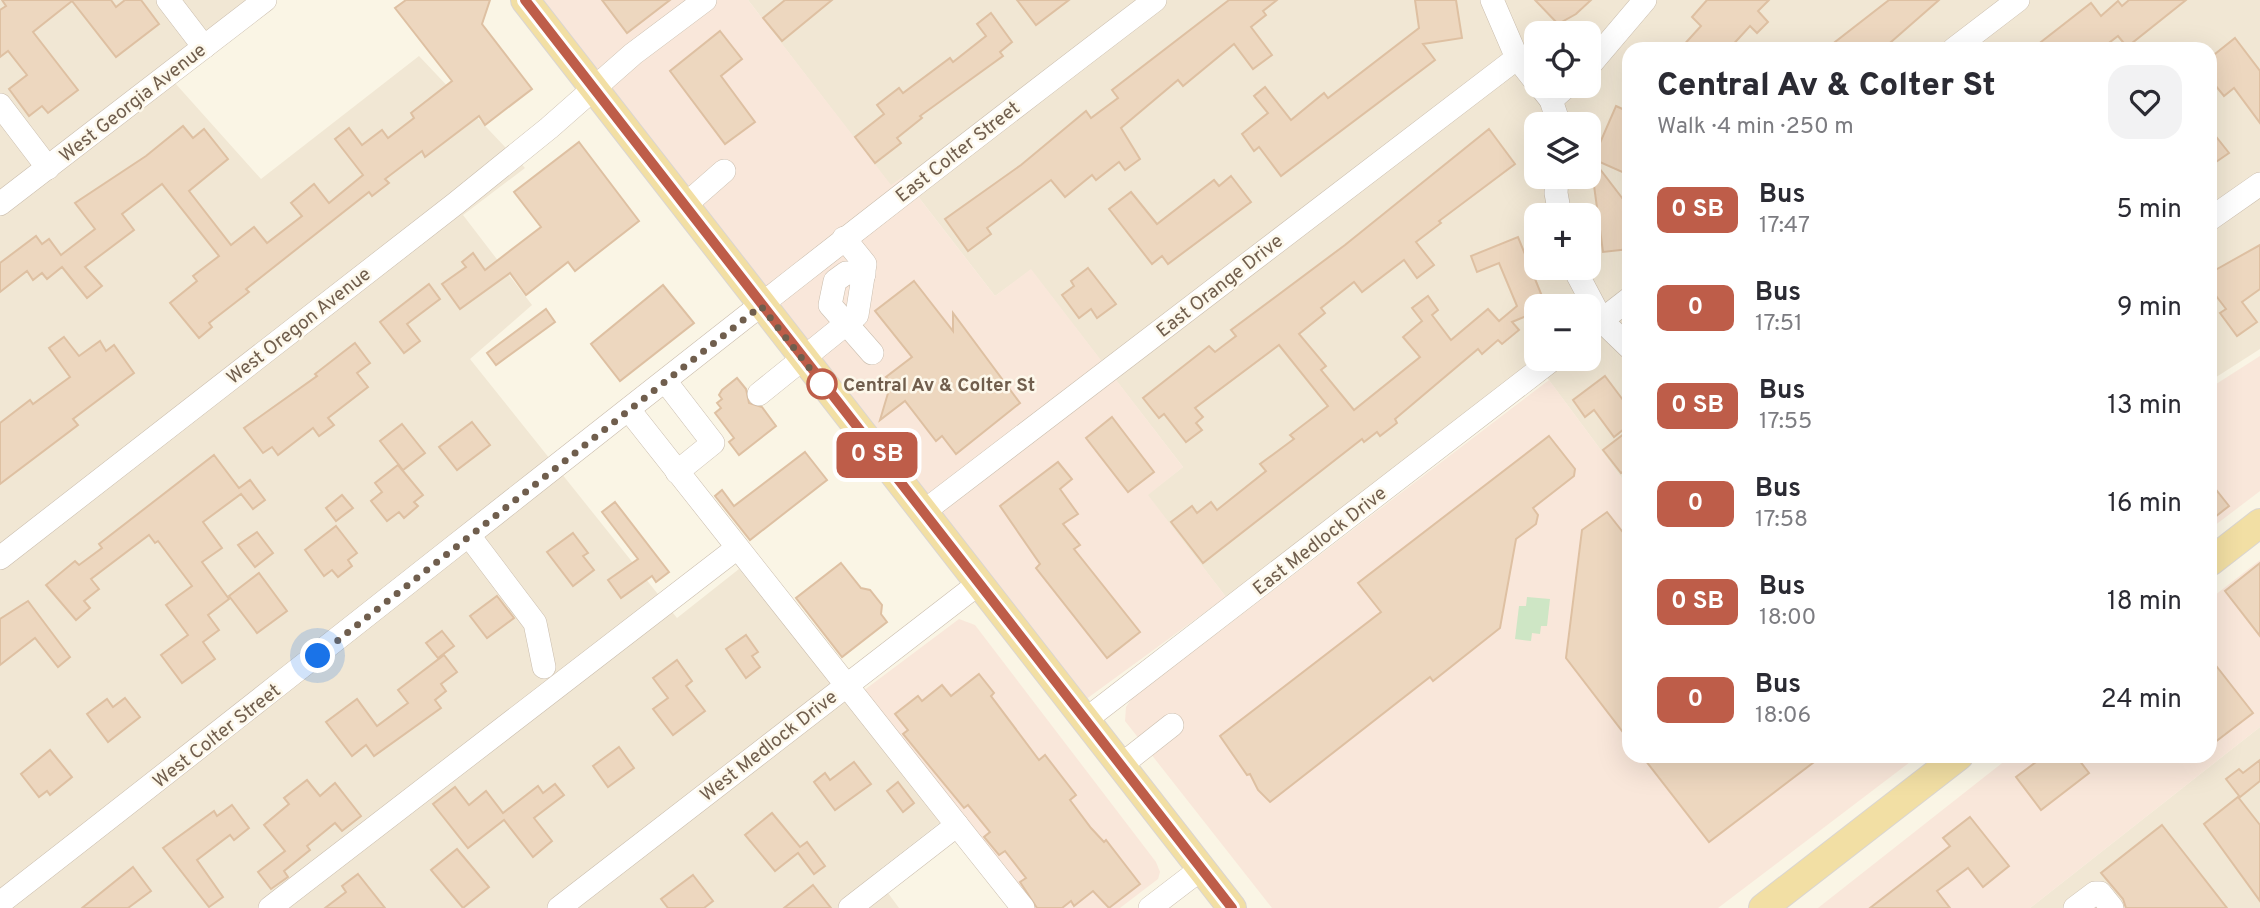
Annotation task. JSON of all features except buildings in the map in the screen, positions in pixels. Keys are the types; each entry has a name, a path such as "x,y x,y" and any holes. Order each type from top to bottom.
{"main road":[{"path":"525,0 1232,908"},
{"path":"2217,557 2260,523"},
{"path":"1763,908 1950,763"}],"street":[{"path":"168,0 204,47"},
{"name":"West Georgia Avenue","path":"0,204 265,0"},
{"name":"West Oregon Avenue","path":"0,558 455,204 633,54 705,0"},
{"name":"East Colter Street","path":"761,306 1155,0"},
{"path":"1492,0 1517,58 1524,65"},
{"path":"1601,52 1645,0"},
{"path":"1963,42 2018,0"},
{"name":"East Orange Drive","path":"922,513 1517,58"},
{"path":"0,105 47,167"},
{"path":"684,206 724,171"},
{"path":"2217,214 2260,184"},
{"path":"759,394 857,315 865,264 844,239"},
{"path":"1601,321 1622,305"},
{"name":"West Colter Street","path":"0,903 470,537 761,306"},
{"path":"847,324 872,353"},
{"path":"1601,330 1622,343"},
{"name":"East Medlock Drive","path":"1084,721 1537,371"},
{"path":"666,382 713,443 677,472"},
{"path":"629,410 1023,908"},
{"path":"470,537 535,623 544,667"},
{"path":"270,908 737,548"},
{"name":"West Medlock Drive","path":"559,908 978,584"},
{"path":"1120,766 1172,725"},
{"path":"850,908 957,825"},
{"path":"1150,908 1201,869"},
{"path":"2075,908 2095,893 2100,893 2112,908"}],"shaded area":[{"path":"0,0 264,0 0,204"},
{"path":"525,0 748,0 891,185 903,177 995,296 1031,269 1183,467 1148,495 1226,597 1074,708"},
{"path":"748,0 2260,0 2260,349 2217,377 2217,42 1622,42 1622,479 1542,371 1601,371 1601,294 1524,294 1524,368 1226,597 1147,495 1183,467 1031,270 995,296 903,177 891,186"},
{"path":"419,56 525,168 463,215 532,305 470,359 677,618 739,569 942,821 874,874 899,908 0,908 0,214 175,83 261,179"},
{"path":"2260,356 2260,491 2217,524 2217,384"},
{"path":"1549,380 1622,479 1622,763 1909,763 1718,908 1272,908 1125,721 1126,707 1132,698"},
{"path":"2260,560 2260,727 2217,761 2217,594"},
{"path":"959,619 975,625 1156,862 1160,872 1158,879 1120,908 1023,908 855,697"},
{"path":"2260,727 2260,908 2030,908 2217,763"},
{"path":"2002,763 2214,763 2030,908 1818,908"}],"green space":[{"path":"1527,597 1550,599 1547,626 1541,626 1540,634 1532,633 1531,641 1515,639 1519,606 1526,606"}],"bus line":[{"path":"525,0 1232,908"}],"place":[{"name":"Central Av & Colter St","path":"822,384"}],"route":[{"path":"318,656 761,306 822,384"}]}
